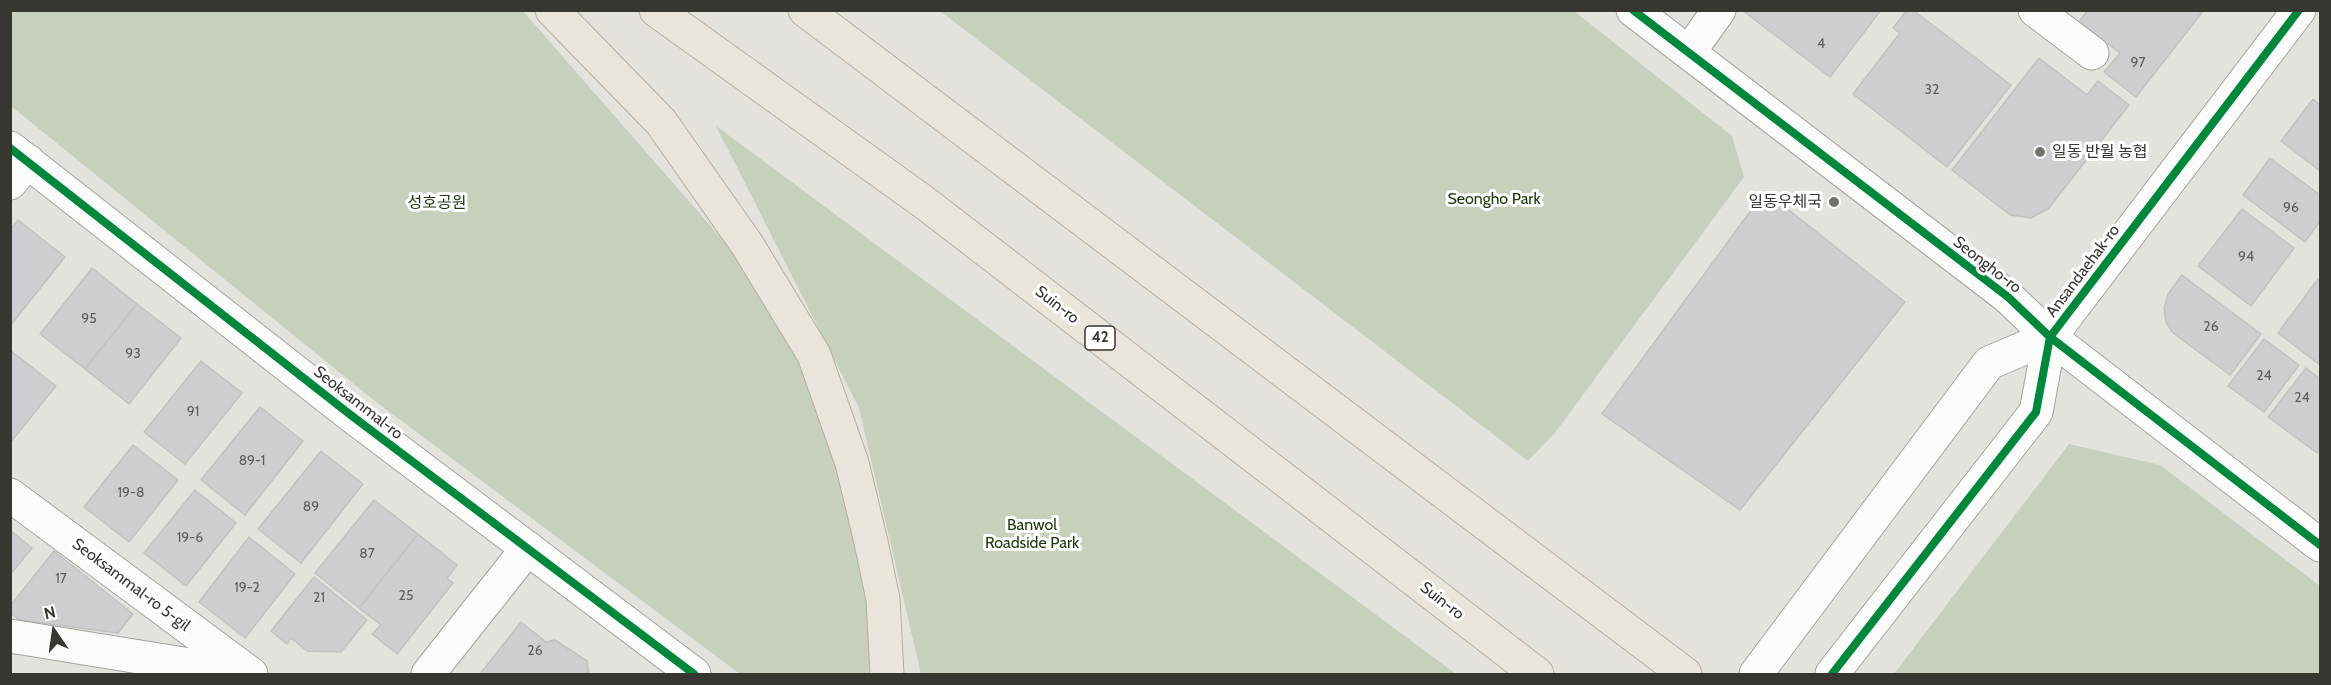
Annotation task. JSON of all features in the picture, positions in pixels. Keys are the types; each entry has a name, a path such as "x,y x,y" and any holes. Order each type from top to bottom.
{"highway":[{"path":"552,10 661,122 748,246 814,355 852,463 871,542 883,599 888,675"},
{"name":"Suin-ro","path":"656,10 926,203 1537,675"},
{"path":"806,10 1679,670"}],"street":[{"name":"Seongho-ro","path":"1633,10 2008,297 2050,337 2320,545"},
{"path":"1689,52 1719,10"},
{"path":"2035,10 2092,54"},
{"name":"Ansandaehak-ro","path":"1832,675 2036,412 2050,337 2299,10"},
{"name":"Seoksammal-ro","path":"16,164 694,675"},
{"name":"Ansandaehak-ro","path":"1756,675 1989,363 2050,337"},
{"name":"Seoksammal-ro 5-gil","path":"10,495 251,675"},
{"path":"428,675 528,548"},
{"path":"10,636 245,675"}],"green space":[{"name":"성호공원","path":"10,11 523,11 742,262 795,353 843,474 869,595 875,674 740,674 371,398 11,106"},
{"name":"Seongho Park","path":"940,11 1574,11 1732,136 1744,177 1554,434 1528,461"},
{"name":"Banwol Roadside Park","path":"716,126 1456,674 921,674 859,408"},
{"path":"2069,444 2160,465 2320,586 2320,674 1894,674"}],"building":[{"path":"1742,10 1881,10 1830,77"},
{"path":"1907,10 1913,10 2011,85 1947,167 1853,94 1900,33 1893,28"},
{"path":"2088,10 2204,10 2136,97 2104,72 2120,53 2079,22"},
{"path":"2039,58 2087,95 2098,81 2129,105 2049,208 2031,218 2010,215 1952,170"},
{"path":"2313,99 2320,105 2320,171 2281,141"},
{"path":"2270,158 2320,195 2320,221 2305,242 2243,195"},
{"path":"1765,191 1905,302 1740,510 1602,414"},
{"path":"2242,209 2294,248 2251,306 2198,266"},
{"path":"18,220 65,257 10,326 10,230"},
{"path":"92,268 137,304 85,369 40,334"},
{"path":"2182,275 2261,334 2230,375 2173,333 2166,322 2164,308 2168,294"},
{"path":"2318,279 2320,281 2320,365 2278,333"},
{"path":"137,304 181,338 129,404 85,369"},
{"path":"2264,339 2299,365 2264,412 2228,386"},
{"path":"10,350 56,386 10,443"},
{"path":"201,361 242,393 185,464 144,432"},
{"path":"2306,368 2320,379 2320,449 2317,453 2268,417"},
{"path":"260,407 303,441 245,515 201,480"},
{"path":"133,445 178,480 129,542 84,507"},
{"path":"321,451 363,484 301,563 258,529"},
{"path":"195,490 236,523 186,586 144,553"},
{"path":"374,500 418,534 359,608 315,573"},
{"path":"10,530 32,548 10,575"},
{"path":"418,534 457,565 447,578 453,583 397,654 372,634 381,625 359,608"},
{"path":"249,537 295,574 245,638 199,602"},
{"path":"54,551 133,614 118,633 19,620 10,613 10,606"},
{"path":"314,577 367,620 341,652 307,651 291,638 287,644 271,631"},
{"path":"521,622 546,642 555,640 587,661 589,674 480,674"}],"cycle path":[{"path":"1633,10 2008,297 2050,337 2320,545"},
{"path":"1832,674 2036,412 2050,337 2299,10"},
{"path":"10,148 352,416 694,674"}],"place":[{"name":"일동 반월 농협","path":"2040,152"},
{"name":"일동우체국","path":"1834,202"}]}
